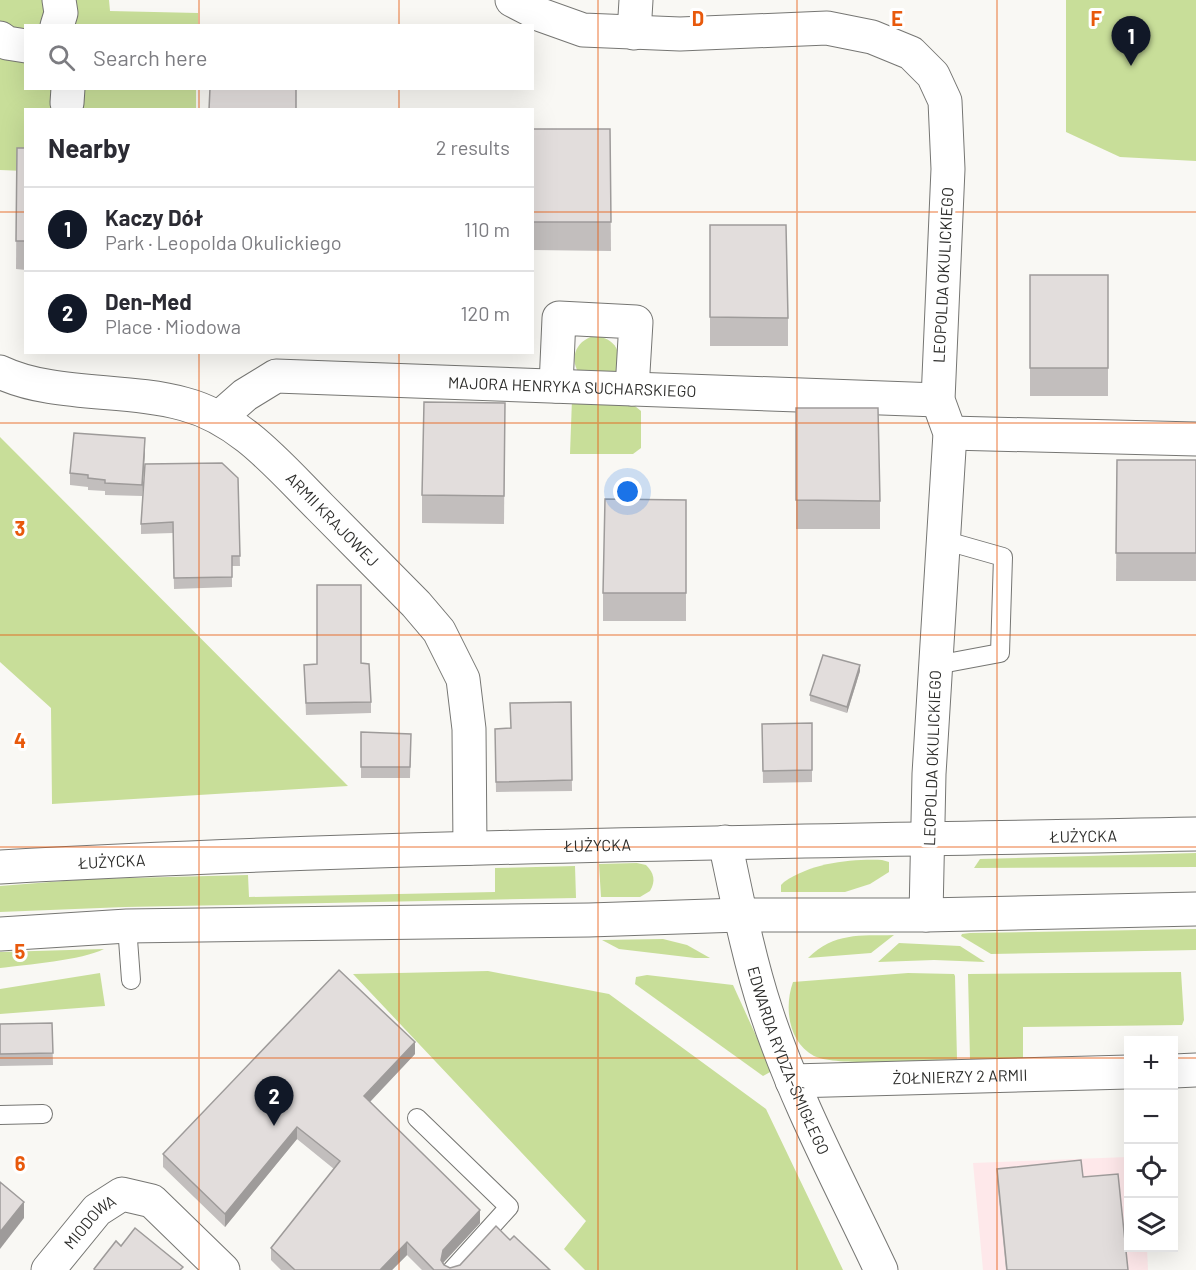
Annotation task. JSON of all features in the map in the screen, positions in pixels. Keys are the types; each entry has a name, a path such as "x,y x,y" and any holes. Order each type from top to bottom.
{"street":[{"path":"58,24 61,13 59,0"},
{"name":"LEOPOLDA OKULICKIEGO","path":"512,0 541,15 583,30 680,34 826,28 872,37 911,53 933,75 945,101 948,169 938,400 950,433 929,774 926,915"},
{"path":"634,33 636,0"},
{"path":"556,386 559,318 636,322 632,389"},
{"name":"ARMII KRAJOWEJ","path":"0,372 40,384 154,398 184,404 220,417 256,444 417,604 439,631 464,679 469,729 454,849"},
{"name":"MAJORA HENRYKA SUCHARSKIEGO","path":"220,417 245,395 276,376 938,400"},
{"path":"950,433 1196,439"},
{"name":"ŁUŻYCKA","path":"0,867 212,856 454,849 1196,834"},
{"name":"EDWARDA RYDZA-ŚMIGŁEGO","path":"725,842 756,979 792,1081 881,1270"},
{"path":"0,934 127,926 1196,909"},
{"path":"1178,1071 1196,1070"},
{"name":"ŻOŁNIERZY 2 ARMII","path":"792,1081 1124,1072"},
{"name":"MIODOWA","path":"48,1270 97,1210 122,1194 152,1201 223,1270"}],"lane":[{"path":"936,664 1000,653 1003,557 943,540"},
{"path":"127,926 131,980"},
{"path":"0,1115 43,1114"},
{"path":"417,1118 509,1208 452,1270"}],"shaded area":[{"path":"1124,1157 1124,1252 1147,1252 1148,1270 983,1270 973,1163"}],"green space":[{"path":"0,0 109,0 110,11 198,13 198,24 24,24 24,90 196,90 196,108 24,108 24,171 0,170"},
{"path":"1066,0 1196,0 1196,161 1120,157 1066,132"},
{"path":"594,336 608,340 616,348 619,359 615,373 581,376 577,370 574,358 578,347 587,338"},
{"path":"572,399 630,402 641,411 641,448 633,454 570,454"},
{"path":"0,437 348,786 52,804 51,708 0,662"},
{"path":"1196,853 1196,867 974,868 980,859"},
{"path":"857,860 889,862 889,872 870,884 845,892 781,892 781,885 784,882 806,870"},
{"path":"637,863 646,865 651,871 653,884 650,891 640,897 601,897 599,864"},
{"path":"575,866 576,898 125,907 0,912 0,886 89,879 248,875 249,897 495,892 495,868"},
{"path":"1196,929 1196,950 991,954 961,936 970,933"},
{"path":"894,935 871,953 808,958 828,944 848,937"},
{"path":"663,939 687,945 710,958 619,949 602,940"},
{"path":"899,943 960,946 985,962 934,960 878,962"},
{"path":"104,949 68,959 0,968 0,952"},
{"path":"488,971 609,994 766,1109 843,1270 585,1270 564,1249 586,1221 353,974"},
{"path":"1181,972 1184,1020 1182,1025 1023,1027 1023,1058 970,1059 968,974"},
{"path":"100,973 105,1006 0,1014 0,989"},
{"path":"908,973 954,974 957,1059 842,1061 814,1056 798,1042 790,1023 789,1013 793,982"},
{"path":"647,975 733,985 772,1071 763,1076 635,984 636,977"}],"building":[{"path":"210,90 296,90 296,108 209,108"},
{"path":"534,129 610,129 611,222 534,222"},
{"path":"17,148 24,148 24,241 16,241"},
{"path":"710,225 786,225 788,318 710,317"},
{"path":"1030,275 1108,275 1108,368 1030,368"},
{"path":"424,402 505,403 504,496 422,495"},
{"path":"796,408 878,408 880,501 796,500"},
{"path":"74,433 145,438 142,485 105,483 105,480 88,478 88,475 70,473"},
{"path":"1117,460 1196,460 1196,553 1116,553"},
{"path":"222,463 238,478 240,556 232,556 232,577 174,578 173,522 141,524 145,464"},
{"path":"605,499 686,500 686,593 603,593"},
{"path":"317,585 361,585 361,663 369,664 371,702 306,703 304,665 317,664"},
{"path":"823,655 860,665 847,707 810,695"},
{"path":"571,702 572,780 496,782 495,729 511,728 510,703"},
{"path":"812,723 812,770 763,771 762,724"},
{"path":"361,732 411,734 410,767 361,767"},
{"path":"339,970 415,1042 364,1096 480,1210 443,1250 441,1260 444,1265 450,1268 460,1265 496,1226 510,1240 514,1236 550,1270 434,1270 407,1242 380,1270 295,1270 271,1248 340,1161 297,1127 225,1214 163,1154"},
{"path":"52,1023 53,1053 0,1054 0,1024"},
{"path":"1081,1160 1083,1177 1118,1174 1124,1252 1126,1252 1128,1270 1007,1270 997,1169"},
{"path":"0,1182 24,1202 0,1232"},
{"path":"135,1228 183,1267 180,1270 95,1270 116,1241 121,1246"}],"place":[{"name":"Kaczy Dół","path":"1131,66"},
{"name":"Den-Med","path":"274,1126"}]}
